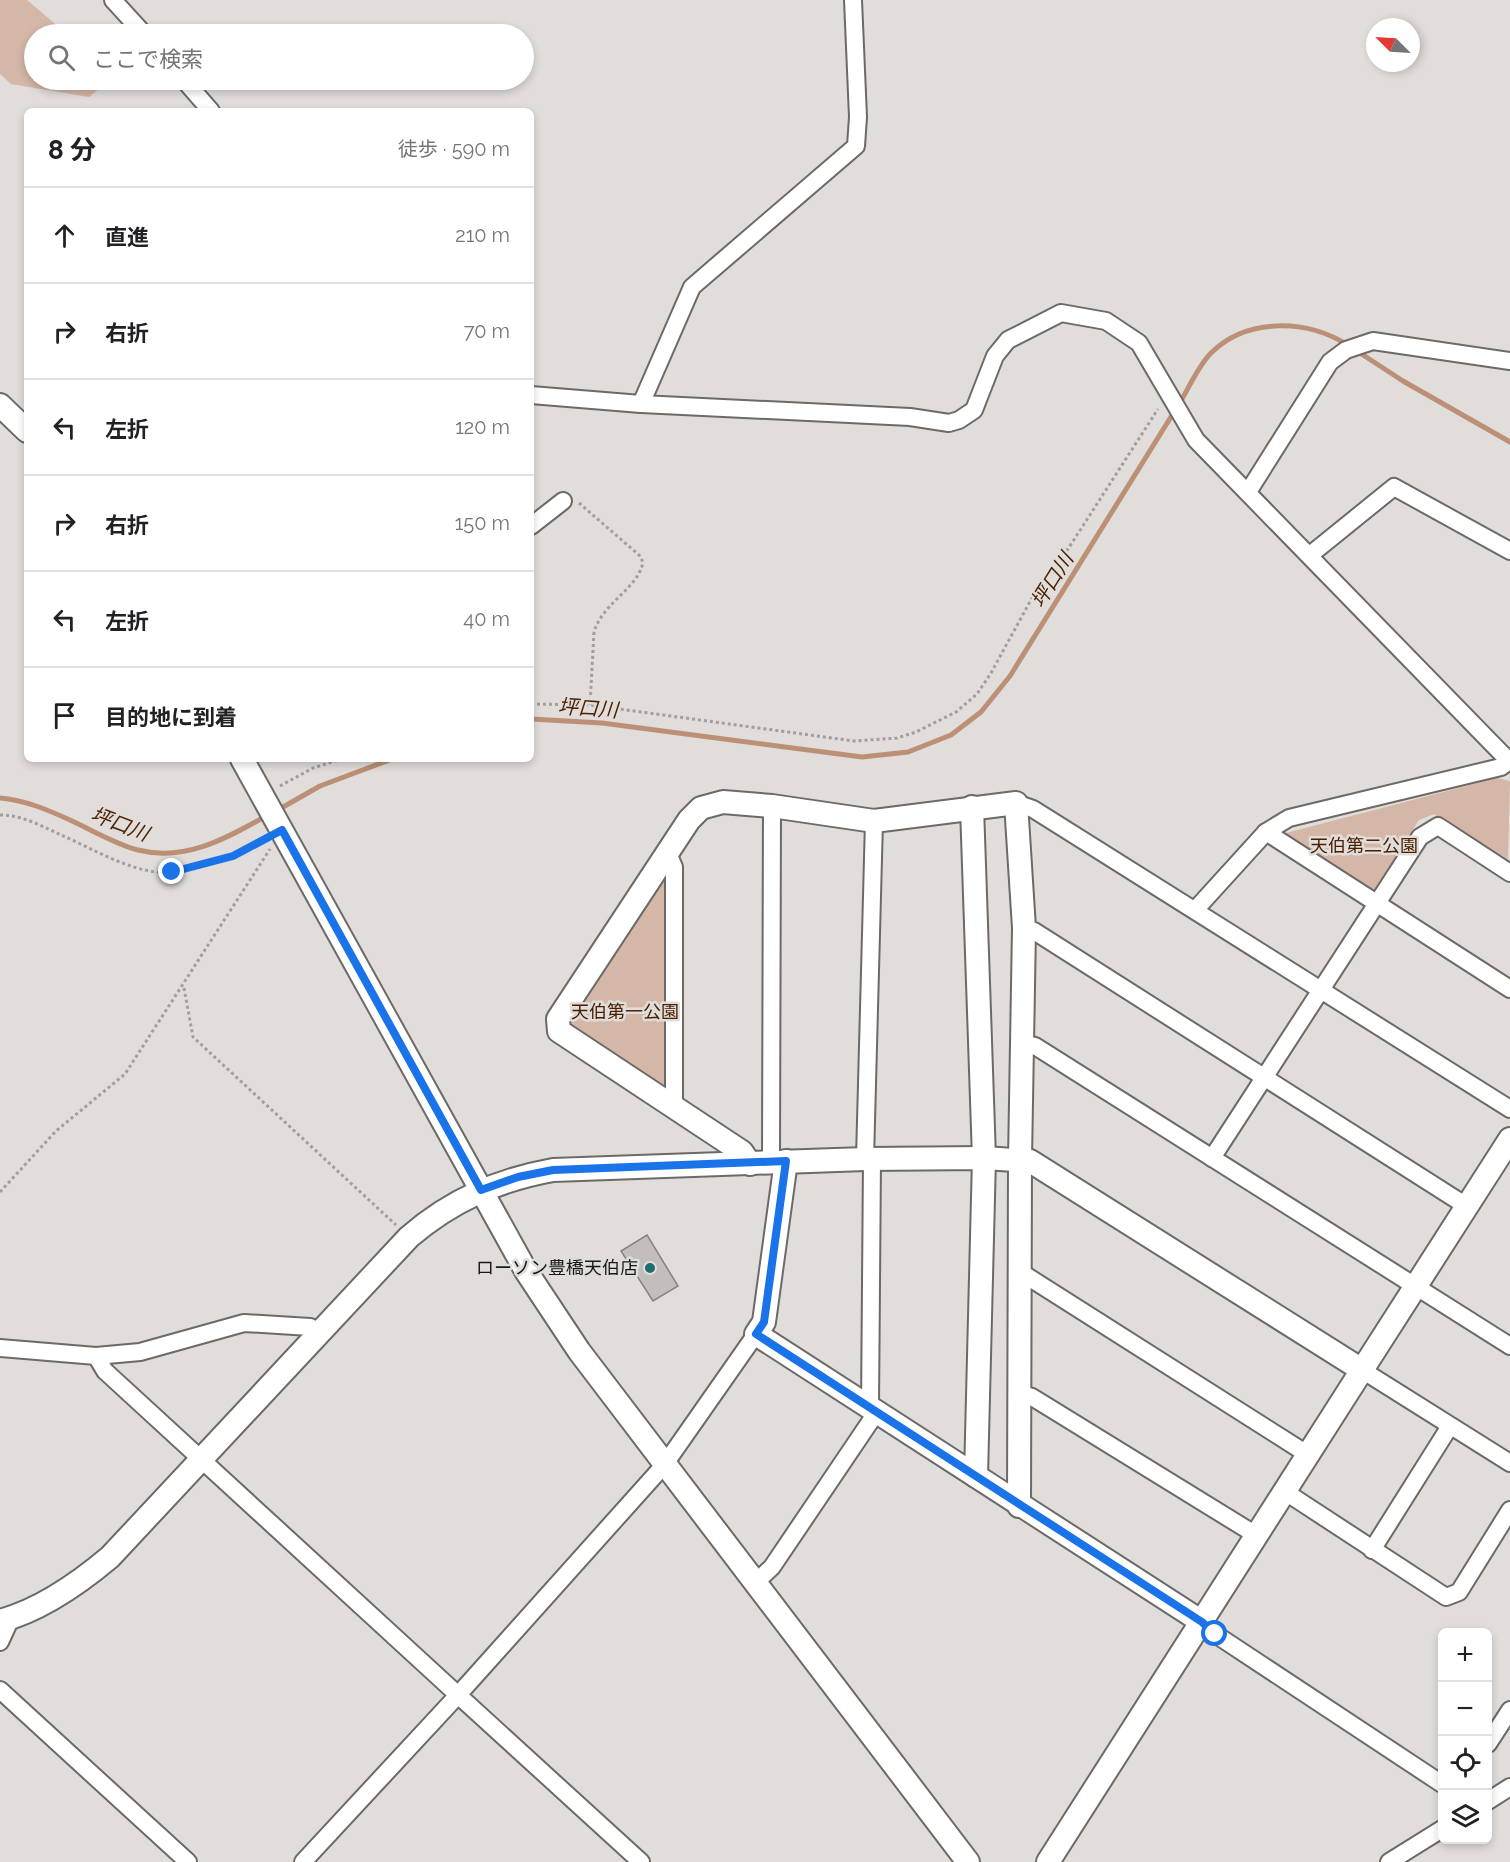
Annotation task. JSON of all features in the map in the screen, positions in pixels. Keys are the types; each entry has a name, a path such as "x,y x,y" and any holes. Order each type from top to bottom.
{"street":[{"path":"113,0 135,24"},
{"path":"641,404 692,287 856,146 858,117 853,0"},
{"path":"193,90 209,108"},
{"path":"534,395 641,404 910,417 949,423 959,420 974,410 995,356 1008,340 1061,313 1106,321 1139,343 1196,440 1510,761 1500,767 1290,818 1266,832 1196,909"},
{"path":"1248,492 1330,362 1354,347 1373,341 1510,361"},
{"path":"0,405 24,428"},
{"path":"1310,555 1394,487 1510,551"},
{"path":"534,524 563,501"},
{"path":"244,762 526,1271 579,1351 969,1862"},
{"path":"769,1162 742,1152 560,1031 558,1019 667,852 701,807 723,802 772,806 874,821 1016,803 1033,809 1196,909 1510,1108"},
{"path":"1016,803 1024,928 1020,1160 1022,1273 1019,1506"},
{"path":"303,1862 458,1695 665,1464 764,1322 769,1162 772,806"},
{"path":"972,807 984,1158 976,1476"},
{"path":"755,1583 772,1567 873,1411 868,1159 874,821"},
{"path":"1212,1158 1420,837 1438,826 1510,873"},
{"path":"1266,832 1510,989"},
{"path":"667,852 674,867 674,1106"},
{"path":"1024,928 1034,931 1265,1076 1468,1207"},
{"path":"1022,1043 1035,1046 1415,1287 1508,1339"},
{"path":"1048,1862 1510,1139"},
{"path":"0,1642 6,1620 52,1599 94,1570 409,1237 432,1218 481,1190 518,1177 553,1170 868,1159 984,1158 1029,1161 1510,1464"},
{"path":"1022,1273 1308,1454"},
{"path":"0,1348 96,1356 140,1352 244,1323 310,1327 320,1332"},
{"path":"756,1334 1019,1506 1202,1622 1215,1634 1438,1781"},
{"path":"96,1356 105,1371 641,1862"},
{"path":"1021,1394 1032,1397 1256,1535"},
{"path":"1372,1550 1450,1426"},
{"path":"1284,1491 1446,1598 1459,1592 1510,1510"},
{"path":"0,1690 188,1862"},
{"path":"1492,1738 1510,1710"},
{"path":"1492,1798 1510,1787"},
{"path":"1389,1862 1438,1832"}],"path":[{"path":"534,704 590,705 854,741 897,738 936,724 976,694 992,673 1039,585 1068,549 1170,396"},
{"path":"563,501 574,500 581,504 639,555 643,562 638,575 603,611 597,621 594,632 590,705"},
{"path":"264,798 313,768 332,762"},
{"path":"0,815 29,820 137,868 157,873 183,870 233,856 282,830"},
{"path":"0,1192 56,1131 125,1074 282,830"},
{"path":"183,986 193,1037 409,1237"}],"green space":[{"path":"0,0 27,0 55,24 24,24 24,86 11,84 0,74"},
{"path":"47,90 98,90 89,97"},
{"name":"天伯第二公園","path":"1497,778 1510,781 1508,859 1434,814 1419,820 1373,891 1286,833"},
{"name":"天伯第一公園","path":"665,874 665,1086 568,1024"}],"building":[{"name":"ローソン豊橋天伯店","path":"647,1235 678,1286 653,1301 621,1251"}],"waterway":[{"name":"坪口川","path":"1179,404 1206,358 1226,341 1242,333 1278,326 1297,327 1333,337 1349,346"},
{"name":"坪口川","path":"1357,351 1403,381 1510,442"},
{"name":"坪口川","path":"534,719 602,723 862,757 908,752 951,735 981,712 1010,676 1174,412"},
{"name":"坪口川","path":"276,811 320,786 384,762"},
{"name":"坪口川","path":"0,798 36,806 121,844 156,853 173,853 206,846 268,815"}],"place":[{"name":"ローソン豊橋天伯店","path":"650,1268"}],"route":[{"path":"172,872 233,856 282,830 481,1190 518,1177 553,1170 786,1161 764,1322 756,1334 1019,1506 1202,1622 1215,1634"}]}
